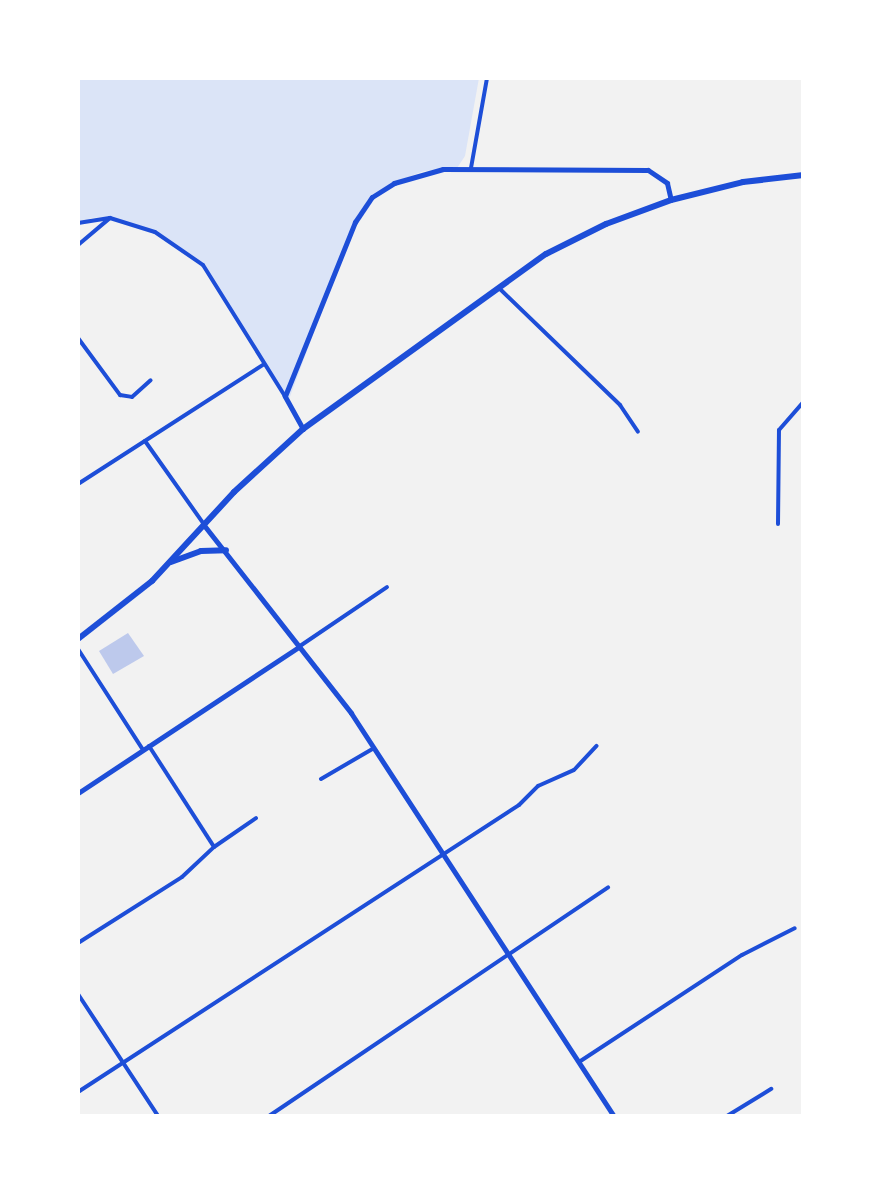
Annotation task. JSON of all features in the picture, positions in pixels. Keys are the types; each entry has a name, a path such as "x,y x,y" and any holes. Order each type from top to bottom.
{"main road":[{"path":"78,639 152,582 204,524 303,428 497,286 606,224 671,200 743,182 804,175"},
{"path":"170,562 200,551 226,550"}],"street":[{"path":"471,168 487,78"},
{"path":"285,396 365,206 394,182 419,172 471,168 648,170 666,183 671,200"},
{"path":"78,223 110,218 155,232 204,264 303,428"},
{"path":"78,245 110,218"},
{"path":"497,286 620,405 638,432"},
{"path":"78,338 120,396 132,398 151,380"},
{"path":"78,484 264,366"},
{"path":"778,524 779,430 794,408 804,401"},
{"path":"145,442 374,748 614,1116"},
{"path":"78,793 387,587"},
{"path":"78,649 214,847"},
{"path":"78,1092 520,805 538,786 574,770 596,746"},
{"path":"321,779 374,748"},
{"path":"78,943 182,877 214,847 256,818"},
{"path":"268,1116 608,887"},
{"path":"579,1062 742,955 795,928"},
{"path":"78,994 158,1116"},
{"path":"727,1116 772,1089"}],"shaded area":[{"path":"78,78 479,78 465,156 457,168 424,171 400,180 377,194 355,222 288,402 199,260 163,236 107,217 91,218 78,227"}],"building":[{"path":"128,633 144,656 113,674 99,651"}]}
